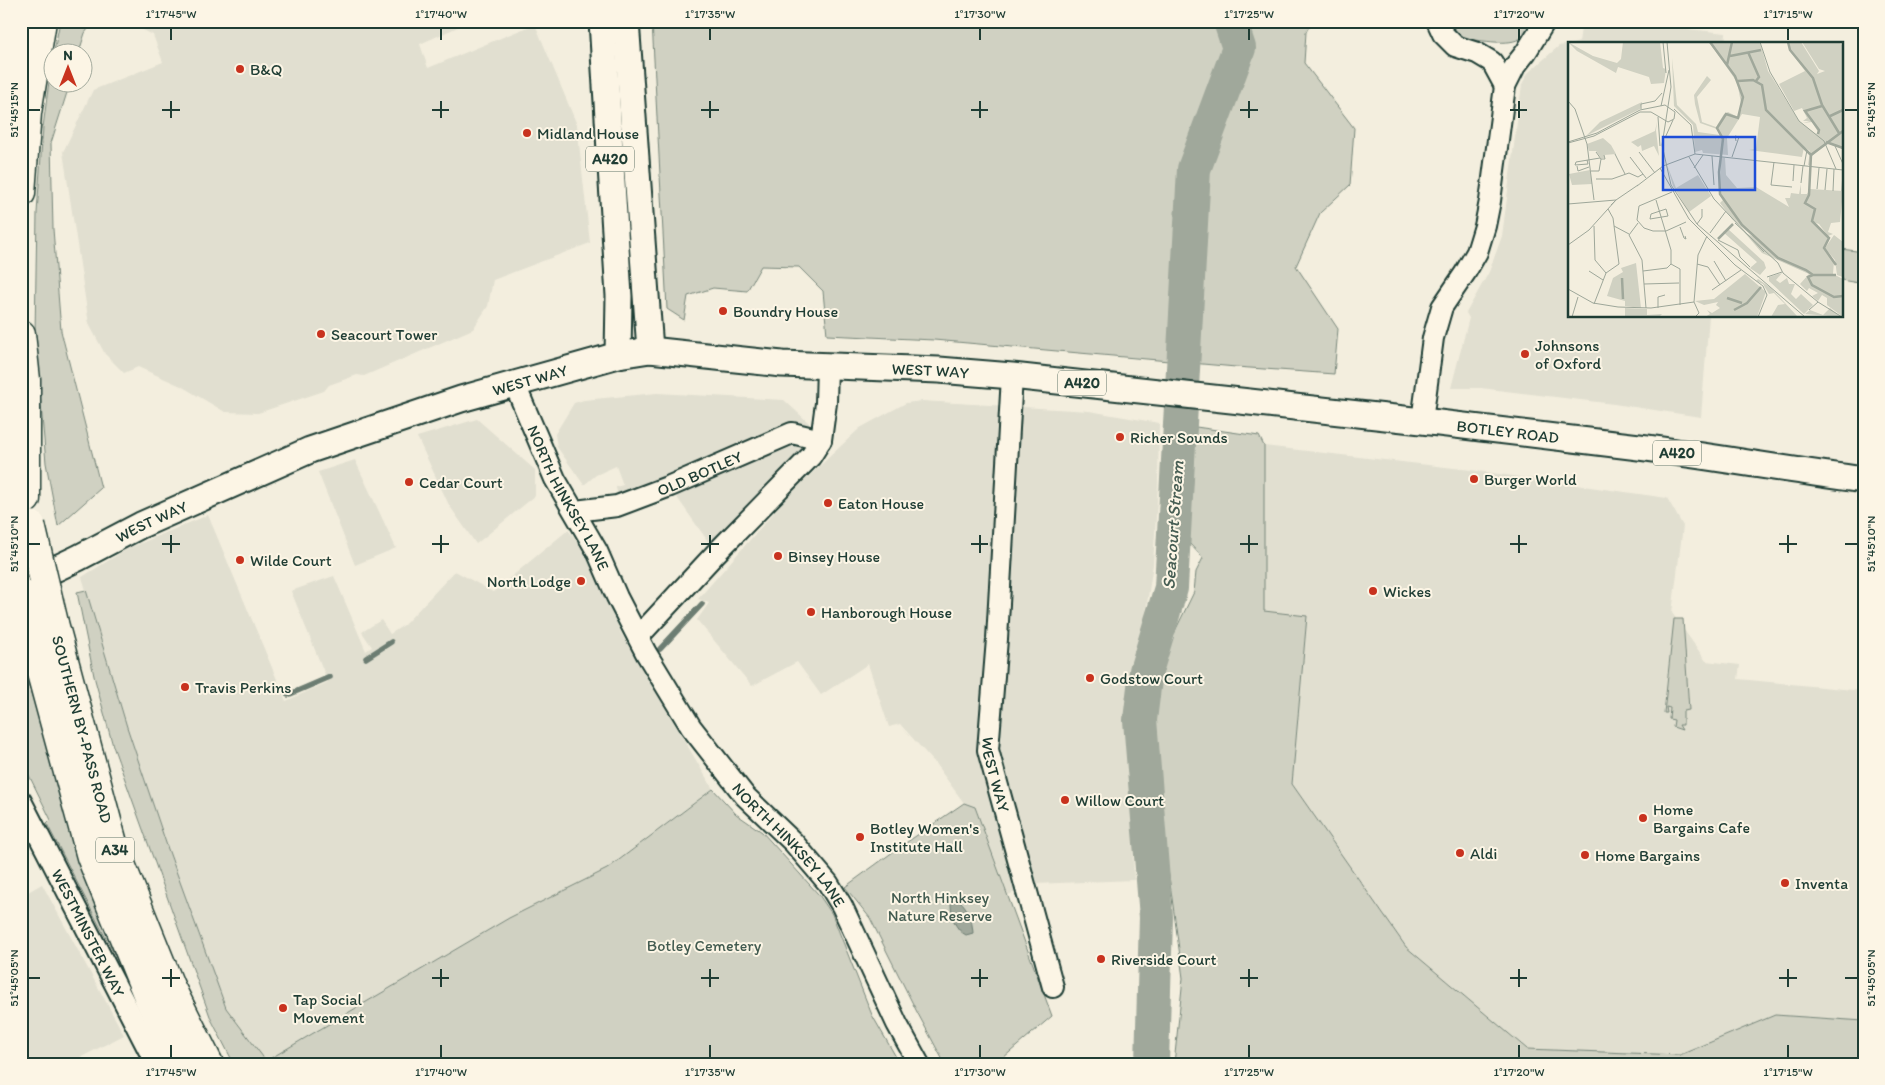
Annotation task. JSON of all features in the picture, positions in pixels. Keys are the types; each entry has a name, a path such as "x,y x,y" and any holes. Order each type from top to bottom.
{"highway":[{"path":"21,193 28,113 42,21"},
{"path":"21,334 26,380 29,512"},
{"name":"SOUTHERN BY-PASS ROAD","path":"21,469 29,512 42,630 91,857 149,999 181,1064"},
{"name":"SOUTHERN BY-PASS ROAD","path":"21,593 42,630 114,847 170,986 209,1064"}],"main road":[{"name":"A420","path":"602,21 619,296 618,355"},
{"name":"A420","path":"626,21 650,350"},
{"name":"WEST WAY","path":"21,584 78,558 141,525 310,450 461,399 618,355 650,350 747,361 940,370 1152,390"},
{"name":"BOTLEY ROAD","path":"1152,390 1704,456 1770,468 1864,480"},
{"name":"WEST WAY","path":"21,599 78,558"}],"street":[{"path":"1437,21 1443,34 1455,46 1477,53 1492,62 1505,86"},
{"path":"1422,421 1433,338 1442,307 1477,252 1485,226 1505,86 1515,66 1545,21"},
{"path":"638,637 716,553 811,456 821,440 826,403 827,366"},
{"name":"WEST WAY","path":"1012,376 997,639 988,750 1053,987"},
{"name":"NORTH HINKSEY LANE","path":"515,385 555,479 597,551 646,653 691,727 745,796 793,842 828,883 842,906 897,1024 919,1064"},
{"name":"OLD BOTLEY","path":"575,511 617,506 670,486 792,433 821,440"},
{"name":"WESTMINSTER WAY","path":"21,801 156,1064"}],"shaded area":[{"path":"126,21 471,21 420,44 428,68 535,24 577,125 590,243 493,280 488,306 473,329 364,376 357,375 329,385 324,391 258,413 225,412 181,386 138,367 124,373 105,354 89,324 63,152 93,90 163,62 153,35"},
{"path":"1582,21 1612,21 1726,33 1725,42 1579,42"},
{"path":"1568,44 1568,318 1709,318 1701,417 1614,404 1481,388 1451,388 1469,318 1466,313 1489,272 1502,236 1522,84 1528,73 1559,46"},
{"path":"657,393 784,400 809,423 799,457 712,547 676,496 652,489 619,504 616,487 623,485 616,466 596,475 584,485 557,447 555,434 574,403 584,400"},
{"path":"922,401 1089,411 1159,423 1158,487 1153,564 1129,724 1134,880 1034,884 1008,895 975,807 964,803 934,762 900,724 889,727 868,664 821,695 797,662 752,686 697,620 709,603 698,599 791,493 860,428 906,403"},
{"path":"477,419 535,470 535,496 476,544 449,505 417,437"},
{"path":"1264,446 1471,470 1667,498 1683,526 1672,613 1706,661 1740,665 1738,679 1864,691 1864,1021 1775,1015 1680,1055 1527,1049 1406,947 1292,784 1307,616 1264,612"},
{"path":"355,460 396,548 355,565 318,472"},
{"path":"208,515 286,701 328,682 291,591 334,576 366,651 372,647 362,632 381,620 390,634 404,625 455,571 493,592 568,530 589,555 621,633 713,789 607,869 509,918 266,1061 226,1008 168,849 127,727 82,577 127,549"},
{"path":"42,884 124,1035 68,1064 21,1064 21,896"},
{"path":"959,900 969,915 973,933 966,935 954,921 951,902"}],"green space":[{"path":"60,21 94,21 85,33 82,42 56,42"},
{"path":"652,21 1312,21 1306,32 1304,63 1354,128 1350,185 1320,213 1296,266 1338,329 1334,374 934,340 827,335 823,291 799,267 761,266 747,291 713,288 688,296 684,320 667,309"},
{"path":"1446,21 1531,21 1529,29 1520,39 1499,42 1471,40 1461,37 1452,32"},
{"path":"48,92 67,92 51,143 53,229 61,331 101,488 58,526 46,463 35,334 37,213 43,127"},
{"path":"1842,249 1864,252 1864,284 1842,280"},
{"path":"1196,427 1259,436 1264,446 1264,611 1307,616 1292,784 1406,947 1527,1049 1680,1055 1775,1015 1864,1021 1864,1064 1174,1064 1183,978 1152,753 1152,688 1161,670 1176,629 1194,592 1196,572 1203,558 1189,543"},
{"name":"Botley Cemetery","path":"86,590 127,727 168,849 226,1008 266,1061 509,918 607,869 713,789 736,814 762,832 819,895 832,914 872,1015 900,1064 234,1064 211,1019 113,746 94,676 77,592"},
{"path":"1674,619 1683,619 1689,710 1683,711 1683,725 1679,725 1682,730 1673,727 1674,720 1669,719 1670,708 1666,707 1667,713 1664,713"},
{"path":"21,662 74,826 130,985 47,824 51,820 21,759"},
{"name":"North Hinksey Nature Reserve","path":"964,803 975,807 1052,1016 996,1064 945,1064 870,918 845,887"}],"waterway":[{"name":"Seacourt Stream","path":"1152,1064 1156,917 1140,720 1146,671 1171,588 1194,169 1239,48 1230,21"},
{"path":"660,649 702,604"},
{"path":"366,658 391,642"},
{"path":"288,695 330,677"}],"place":[{"name":"B&Q","path":"240,69"},
{"name":"Midland House","path":"527,133"},
{"name":"Boundry House","path":"723,311"},
{"name":"Seacourt Tower","path":"321,334"},
{"name":"Johnsons of Oxford","path":"1525,354"},
{"name":"Richer Sounds","path":"1120,437"},
{"name":"Burger World","path":"1474,479"},
{"name":"Cedar Court","path":"409,482"},
{"name":"Eaton House","path":"828,503"},
{"name":"Binsey House","path":"778,556"},
{"name":"Wilde Court","path":"240,560"},
{"name":"North Lodge","path":"581,581"},
{"name":"Wickes","path":"1373,591"},
{"name":"Hanborough House","path":"811,612"},
{"name":"Godstow Court","path":"1090,678"},
{"name":"Travis Perkins","path":"185,687"},
{"name":"Willow Court","path":"1065,800"},
{"name":"Home Bargains Cafe","path":"1643,818"},
{"name":"Botley Women's Institute Hall","path":"860,837"},
{"name":"Aldi","path":"1460,853"},
{"name":"Home Bargains","path":"1585,855"},
{"name":"Inventa","path":"1785,883"},
{"name":"Riverside Court","path":"1101,959"},
{"name":"Tap Social Movement","path":"283,1008"}]}
